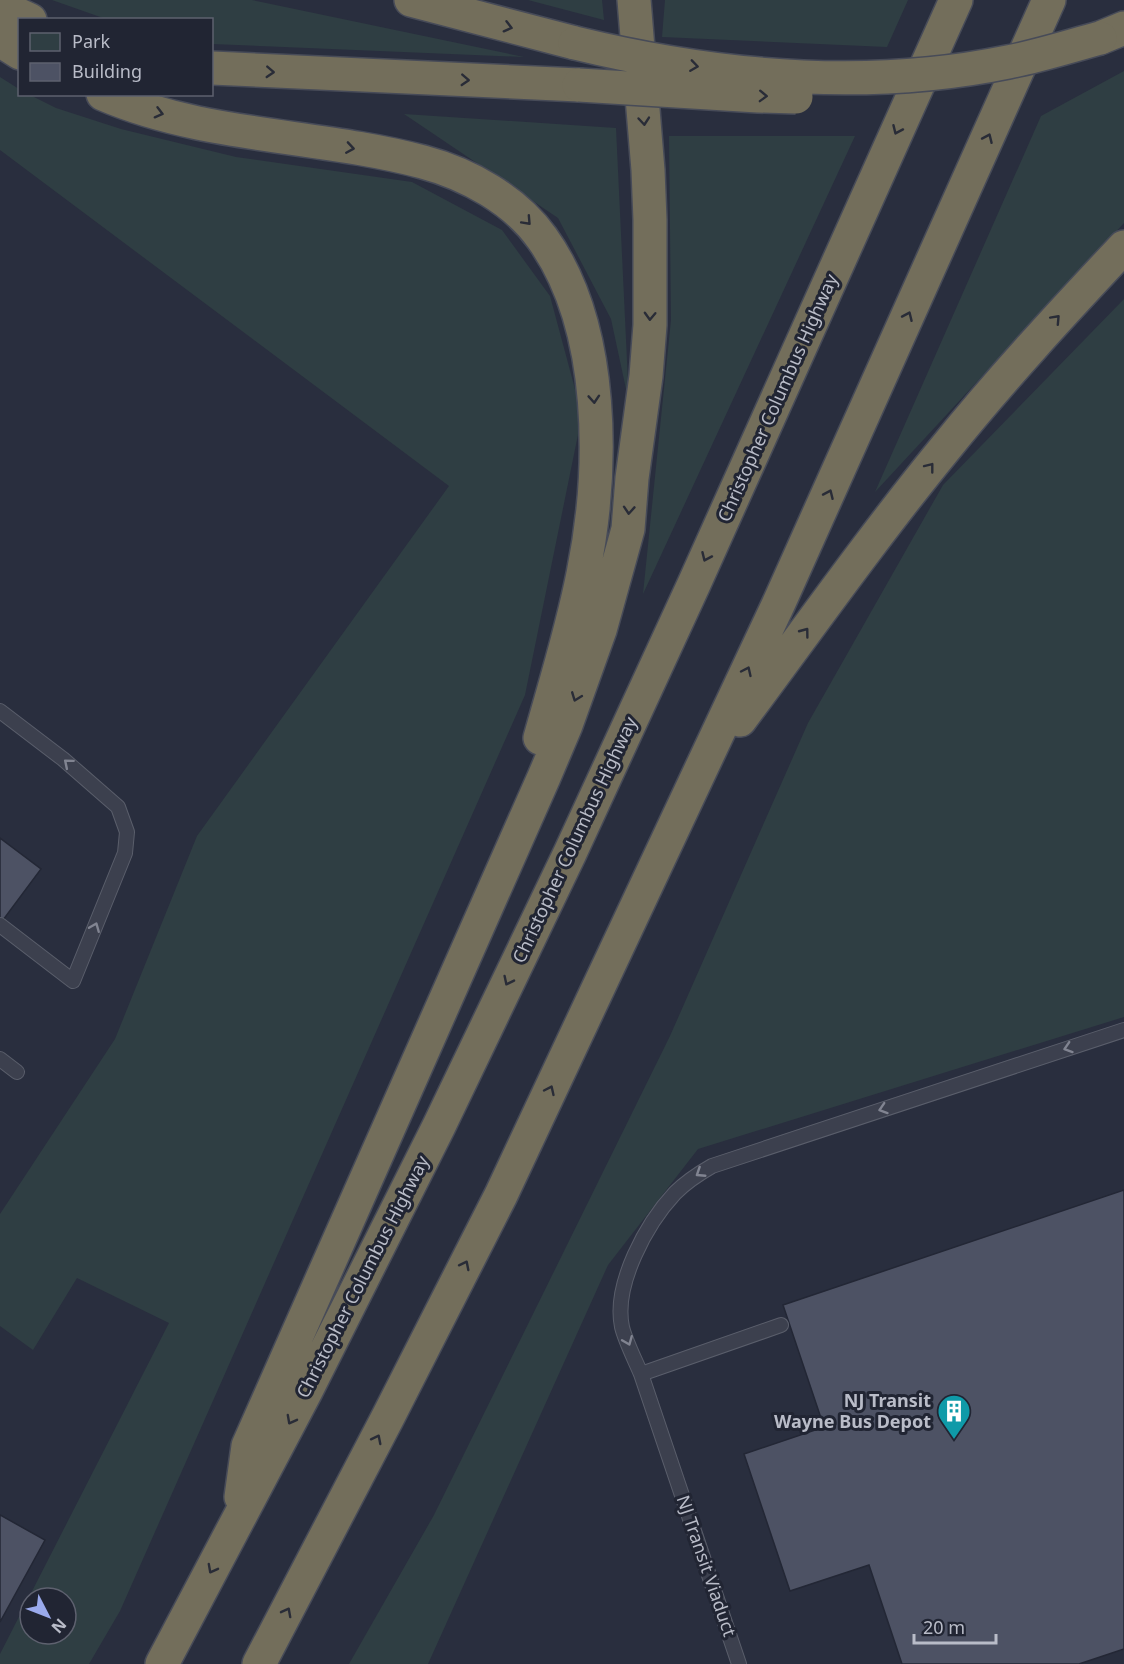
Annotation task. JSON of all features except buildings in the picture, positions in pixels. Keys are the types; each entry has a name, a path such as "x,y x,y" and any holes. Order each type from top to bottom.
{"highway":[{"path":"411,0 575,43 662,62 771,74 863,77 925,74 999,64 1055,51 1112,33"},
{"path":"239,1517 248,1446 557,746 600,630 628,529 632,478 646,376 651,272 648,170 634,0"},
{"name":"Christopher Columbus Highway","path":"162,1664 374,1257 570,853 699,573 956,0"},
{"path":"259,1664 501,1195 778,605 1049,0"},
{"path":"0,6 26,18"},
{"path":"213,68 820,98 870,95 962,81 1040,59 1112,33"},
{"path":"0,40 18,52"},
{"path":"109,96 192,122 385,153 425,162 490,190 518,211 541,236 561,266 586,340 593,384 596,428 592,522 573,622 504,867"},
{"path":"695,781 943,450 1044,332 1124,247"}],"lane":[{"path":"0,711 63,759 118,807 127,832 125,853 73,981 0,925"},
{"name":"NJ Transit Viaduct","path":"740,1664 641,1374 622,1326 621,1302 627,1272 655,1219 674,1194 692,1178 712,1166 1124,1030"},
{"path":"0,1059 17,1072"},
{"path":"641,1374 781,1325"}],"green space":[{"path":"52,0 252,0 524,57 213,44 213,18 103,18"},
{"path":"528,0 602,0 604,20"},
{"path":"665,0 908,0 887,47 662,37"},
{"path":"1124,71 1124,223 875,492 1041,116"},
{"path":"0,77 18,88 18,96 32,96 56,108 121,129 236,157 412,182 502,230 550,296 582,415 525,695 120,1611 89,1664 0,1664 0,1654 18,1619 18,1646 78,1646 78,1586 35,1586 169,1323 77,1278 33,1350 0,1326 0,1214 115,1039 197,836 449,486 0,150"},
{"path":"404,114 616,128 629,403 611,319 558,218"},
{"path":"669,136 855,136 643,594 671,320"},
{"path":"1124,299 1124,1017 698,1149 608,1265 428,1664 349,1664 434,1515 670,1036 808,723 943,485"}],"place":[{"name":"NJ Transit Wayne Bus Depot","path":"954,1440"}]}
